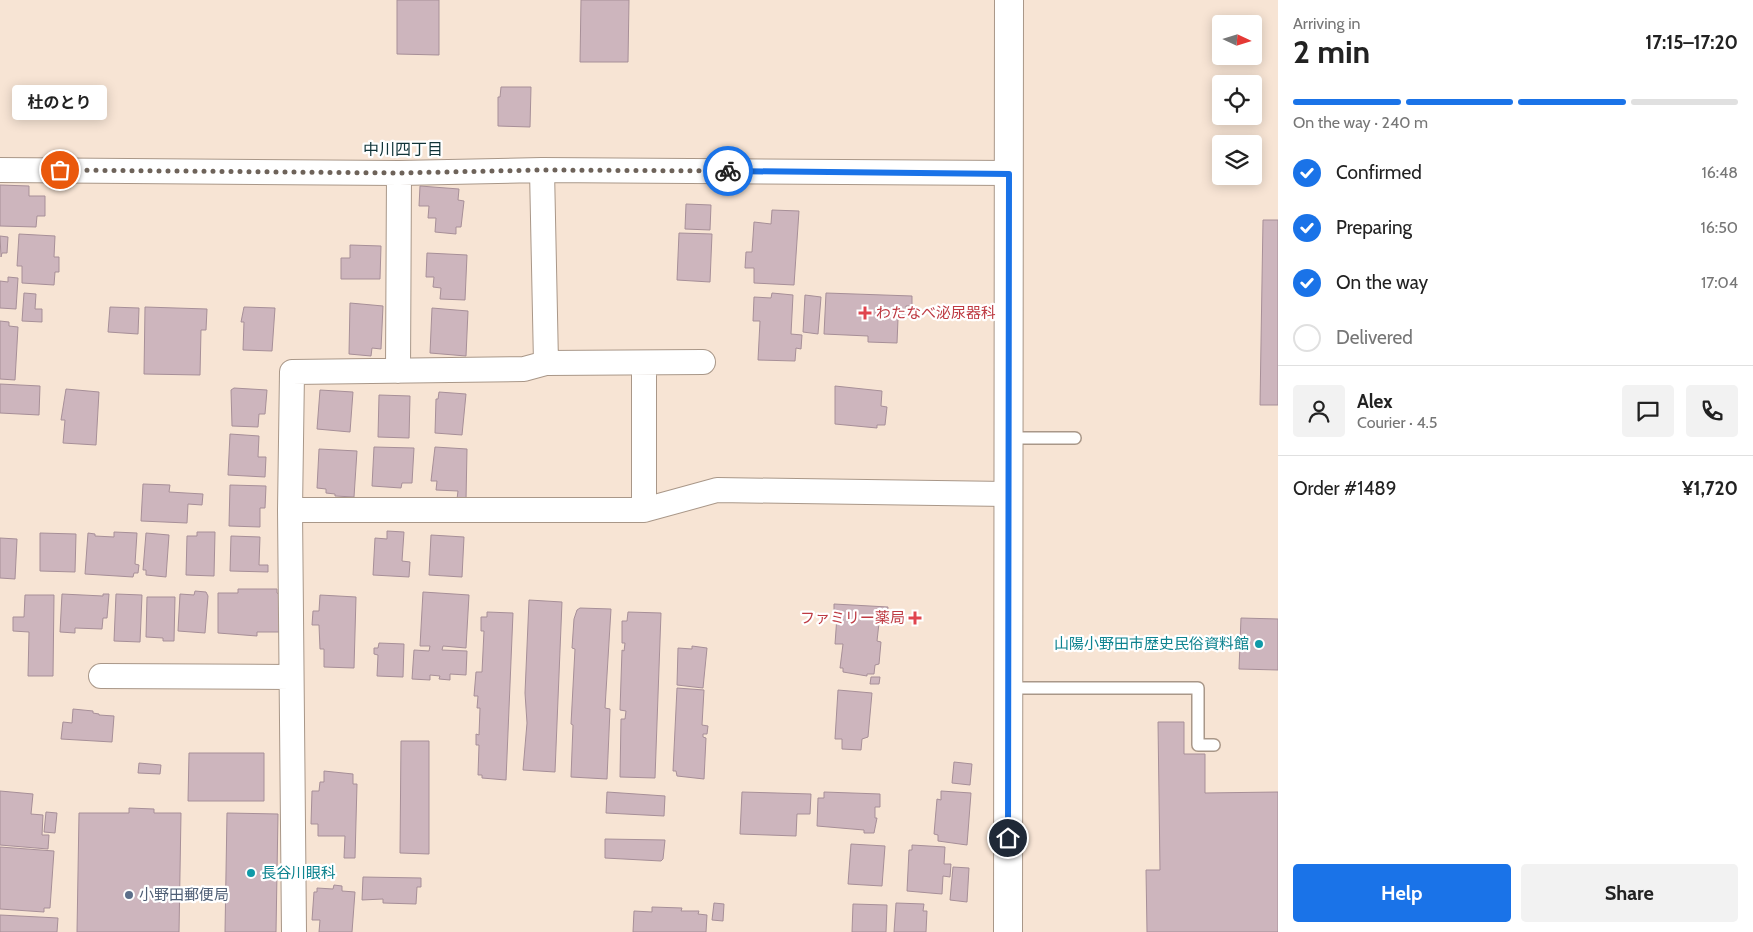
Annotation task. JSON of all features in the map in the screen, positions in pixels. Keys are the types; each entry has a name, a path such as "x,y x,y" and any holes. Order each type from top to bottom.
{"street":[{"path":"1008,932 1009,0"},
{"path":"0,170 399,173 542,170 1009,174"},
{"path":"542,170 546,364"},
{"path":"398,371 399,173"},
{"path":"644,362 644,510"},
{"path":"294,932 290,510 292,372 524,368 546,364 703,362"},
{"path":"290,510 644,510 717,490 1007,494"},
{"path":"101,676 291,677"}],"lane":[{"path":"1009,438 1075,438"},
{"path":"1008,688 1198,688 1198,745 1214,745"}],"building":[{"path":"397,0 439,0 439,55 397,54"},
{"path":"581,0 629,0 628,62 580,62"},
{"path":"501,87 531,87 530,127 498,126 498,97 500,97"},
{"path":"0,185 29,186 29,196 45,196 45,216 37,216 36,227 0,226"},
{"path":"420,186 459,189 458,200 464,201 461,227 456,227 456,234 435,232 436,218 428,218 429,206 419,206"},
{"path":"686,204 711,205 710,230 685,229"},
{"path":"772,210 799,211 794,285 754,283 754,268 745,268 746,252 752,252 754,222 771,224"},
{"path":"1263,220 1278,220 1278,405 1260,405"},
{"path":"679,233 712,234 710,282 677,280"},
{"path":"19,234 55,236 54,257 59,257 59,272 55,272 54,285 22,283 22,266 17,266"},
{"path":"0,236 8,237 7,253 2,253 1,257"},
{"path":"350,245 381,246 380,279 341,279 341,258 350,258"},
{"path":"427,253 467,255 465,300 440,299 441,288 433,287 434,277 426,277"},
{"path":"8,277 18,278 16,309 0,308 0,281 8,282"},
{"path":"24,293 36,294 35,309 42,309 42,322 22,321"},
{"path":"772,293 793,295 791,334 802,335 801,349 796,348 795,361 758,360 760,321 753,321 754,297 771,298"},
{"name":"わたなべ泌尿器科","path":"826,293 912,296 912,306 906,306 905,319 898,319 897,343 868,342 868,336 824,334"},
{"path":"805,295 821,297 818,334 803,332"},
{"path":"350,303 383,306 381,349 372,348 371,356 349,354"},
{"path":"110,307 139,308 138,334 108,332"},
{"path":"145,307 207,309 206,330 201,330 200,375 144,374"},
{"path":"244,307 275,308 272,351 243,350 244,322 241,322"},
{"path":"432,308 468,311 466,356 430,353"},
{"path":"0,321 9,322 9,326 18,327 15,380 0,379"},
{"path":"0,384 40,386 39,415 0,413"},
{"path":"835,386 882,391 881,406 887,407 885,425 877,425 877,428 835,424"},
{"path":"234,388 267,390 265,414 259,414 258,427 232,426 231,390"},
{"path":"66,389 99,392 96,445 63,443 65,420 61,420"},
{"path":"320,390 353,392 350,432 317,429"},
{"path":"439,392 466,394 462,435 435,433 436,399 438,399"},
{"path":"379,395 410,396 409,438 378,437"},
{"path":"230,434 259,436 258,457 266,457 265,477 228,475"},
{"path":"374,447 414,448 412,483 402,483 401,488 372,486"},
{"path":"435,447 467,449 466,500 457,499 458,491 436,490 437,481 431,481"},
{"path":"319,449 357,451 354,497 335,496 335,494 326,493 326,489 317,488"},
{"path":"143,484 170,485 169,492 203,494 202,505 188,504 187,523 141,521"},
{"path":"230,485 266,486 265,508 260,508 260,527 229,526"},
{"path":"387,531 404,532 402,561 410,562 409,577 373,575 375,538 387,539"},
{"path":"114,532 137,533 135,564 139,565 138,573 134,573 133,577 85,574 88,533 95,534 95,536 114,537"},
{"path":"197,532 215,532 214,576 186,575 187,536 197,536"},
{"path":"40,533 76,534 75,572 40,571"},
{"path":"146,533 169,535 166,577 146,575 146,570 143,570"},
{"path":"431,535 464,537 462,577 429,575"},
{"path":"231,536 260,537 259,565 268,565 268,572 230,571"},
{"path":"0,538 17,539 15,579 0,578"},
{"path":"238,589 277,589 279,594 281,632 257,632 257,636 218,633 218,593 238,593"},
{"path":"195,591 206,592 208,596 205,633 178,631 180,594 194,595"},
{"path":"423,592 469,595 466,648 443,646 442,650 467,651 466,675 450,674 450,680 439,679 440,676 430,675 430,680 412,679 414,650 429,651 430,646 420,646"},
{"path":"62,594 103,596 103,594 109,594 107,618 103,618 102,629 75,628 75,633 60,632"},
{"path":"116,594 142,595 140,642 114,641"},
{"path":"25,595 54,595 53,676 28,676 29,632 13,631 13,617 24,617"},
{"path":"320,595 356,597 354,668 324,667 324,649 320,649 319,625 312,625 313,611 319,611"},
{"path":"147,597 175,597 174,641 163,641 163,638 146,637"},
{"path":"529,600 562,602 555,772 523,770 527,723 525,693"},
{"path":"834,604 888,607 886,624 879,623 877,641 881,642 879,664 875,665 874,674 867,674 867,676 843,672 843,668 840,668 843,644 835,644 837,616 834,616"},
{"path":"580,608 611,609 605,708 610,709 607,779 571,777 573,725 571,724 575,649 572,648 574,619 577,610"},
{"path":"487,612 513,613 506,780 482,778 482,775 478,775 479,745 476,745 476,734 479,735 480,708 477,708 478,696 474,696 476,672 482,672 484,631 481,631 481,617 487,617"},
{"path":"628,612 661,613 655,778 620,777 621,719 625,719 626,711 620,710 622,650 624,651 625,643 622,643 622,621 627,621"},
{"name":"山陽小野田市歴史民俗資料館","path":"1241,618 1278,619 1278,670 1239,669"},
{"path":"379,643 404,644 403,677 377,676 378,655 374,654 374,648 378,648"},
{"path":"692,646 707,648 703,688 677,685 678,648 692,649"},
{"path":"871,677 880,677 879,684 870,684"},
{"path":"677,688 704,690 702,725 708,726 707,734 703,734 703,737 706,738 704,779 677,776 676,771 673,771"},
{"path":"838,690 872,693 868,737 862,739 861,750 842,749 842,739 835,739"},
{"path":"73,709 93,711 93,713 99,715 114,716 112,742 61,739 63,722 72,723"},
{"path":"1158,722 1184,722 1184,754 1205,754 1205,793 1278,792 1278,932 1147,932 1146,870 1160,870"},
{"path":"401,741 429,741 429,854 400,853"},
{"path":"189,753 264,753 264,801 188,801"},
{"path":"954,762 972,764 970,785 952,783"},
{"path":"139,763 161,765 160,774 138,773"},
{"path":"324,771 353,774 353,784 357,784 355,858 344,858 345,836 318,836 318,824 311,824 312,791 319,791 320,782 324,782"},
{"path":"0,791 33,794 31,814 43,815 42,835 49,835 48,849 0,845"},
{"path":"941,791 971,793 967,845 938,841 938,835 934,834 937,799 941,800"},
{"path":"607,792 665,796 664,816 606,813"},
{"path":"742,792 811,794 810,814 797,814 796,836 740,834"},
{"path":"824,792 880,794 880,807 875,807 875,818 877,818 874,833 864,833 864,830 817,826 818,798 824,798"},
{"path":"129,808 154,809 154,813 181,813 179,932 77,932 79,813 129,813"},
{"path":"46,812 57,813 55,833 44,832"},
{"name":"長谷川眼科","path":"227,813 278,814 276,932 225,932"},
{"path":"605,839 665,840 663,859 661,861 605,858"},
{"path":"851,844 885,846 882,886 848,884"},
{"path":"912,845 945,847 944,864 951,864 950,877 943,876 942,894 907,891 909,850 912,850"},
{"path":"0,847 54,851 50,908 44,908 44,912 0,909"},
{"path":"953,867 969,868 967,902 950,900"},
{"path":"363,877 421,878 421,887 417,887 416,904 383,903 383,899 362,900"},
{"path":"334,885 342,886 342,891 355,892 352,932 319,932 320,920 312,920 314,892 317,892 317,888 333,889"},
{"path":"714,903 724,904 723,921 712,920"},
{"path":"896,903 924,904 923,911 927,911 926,932 894,932"},
{"path":"853,904 887,905 886,932 852,932"},
{"path":"652,907 682,908 681,911 699,911 698,914 707,915 706,932 633,932 634,911 652,912"},
{"path":"0,915 58,918 57,932 0,932"}],"way so far":[{"path":"60,170 399,173 420,171 542,170 728,171"}],"place":[{"name":"杜のとり","path":"60,170"},
{"name":"わたなべ泌尿器科","path":"865,313"},
{"name":"ファミリー薬局","path":"915,618"},
{"name":"山陽小野田市歴史民俗資料館","path":"1259,644"},
{"name":"長谷川眼科","path":"251,873"},
{"name":"小野田郵便局","path":"129,895"}],"district":[{"name":"中川四丁目","path":"403,149"}],"route":[{"path":"728,171 1009,174 1009,438 1007,494 1008,838"}]}
